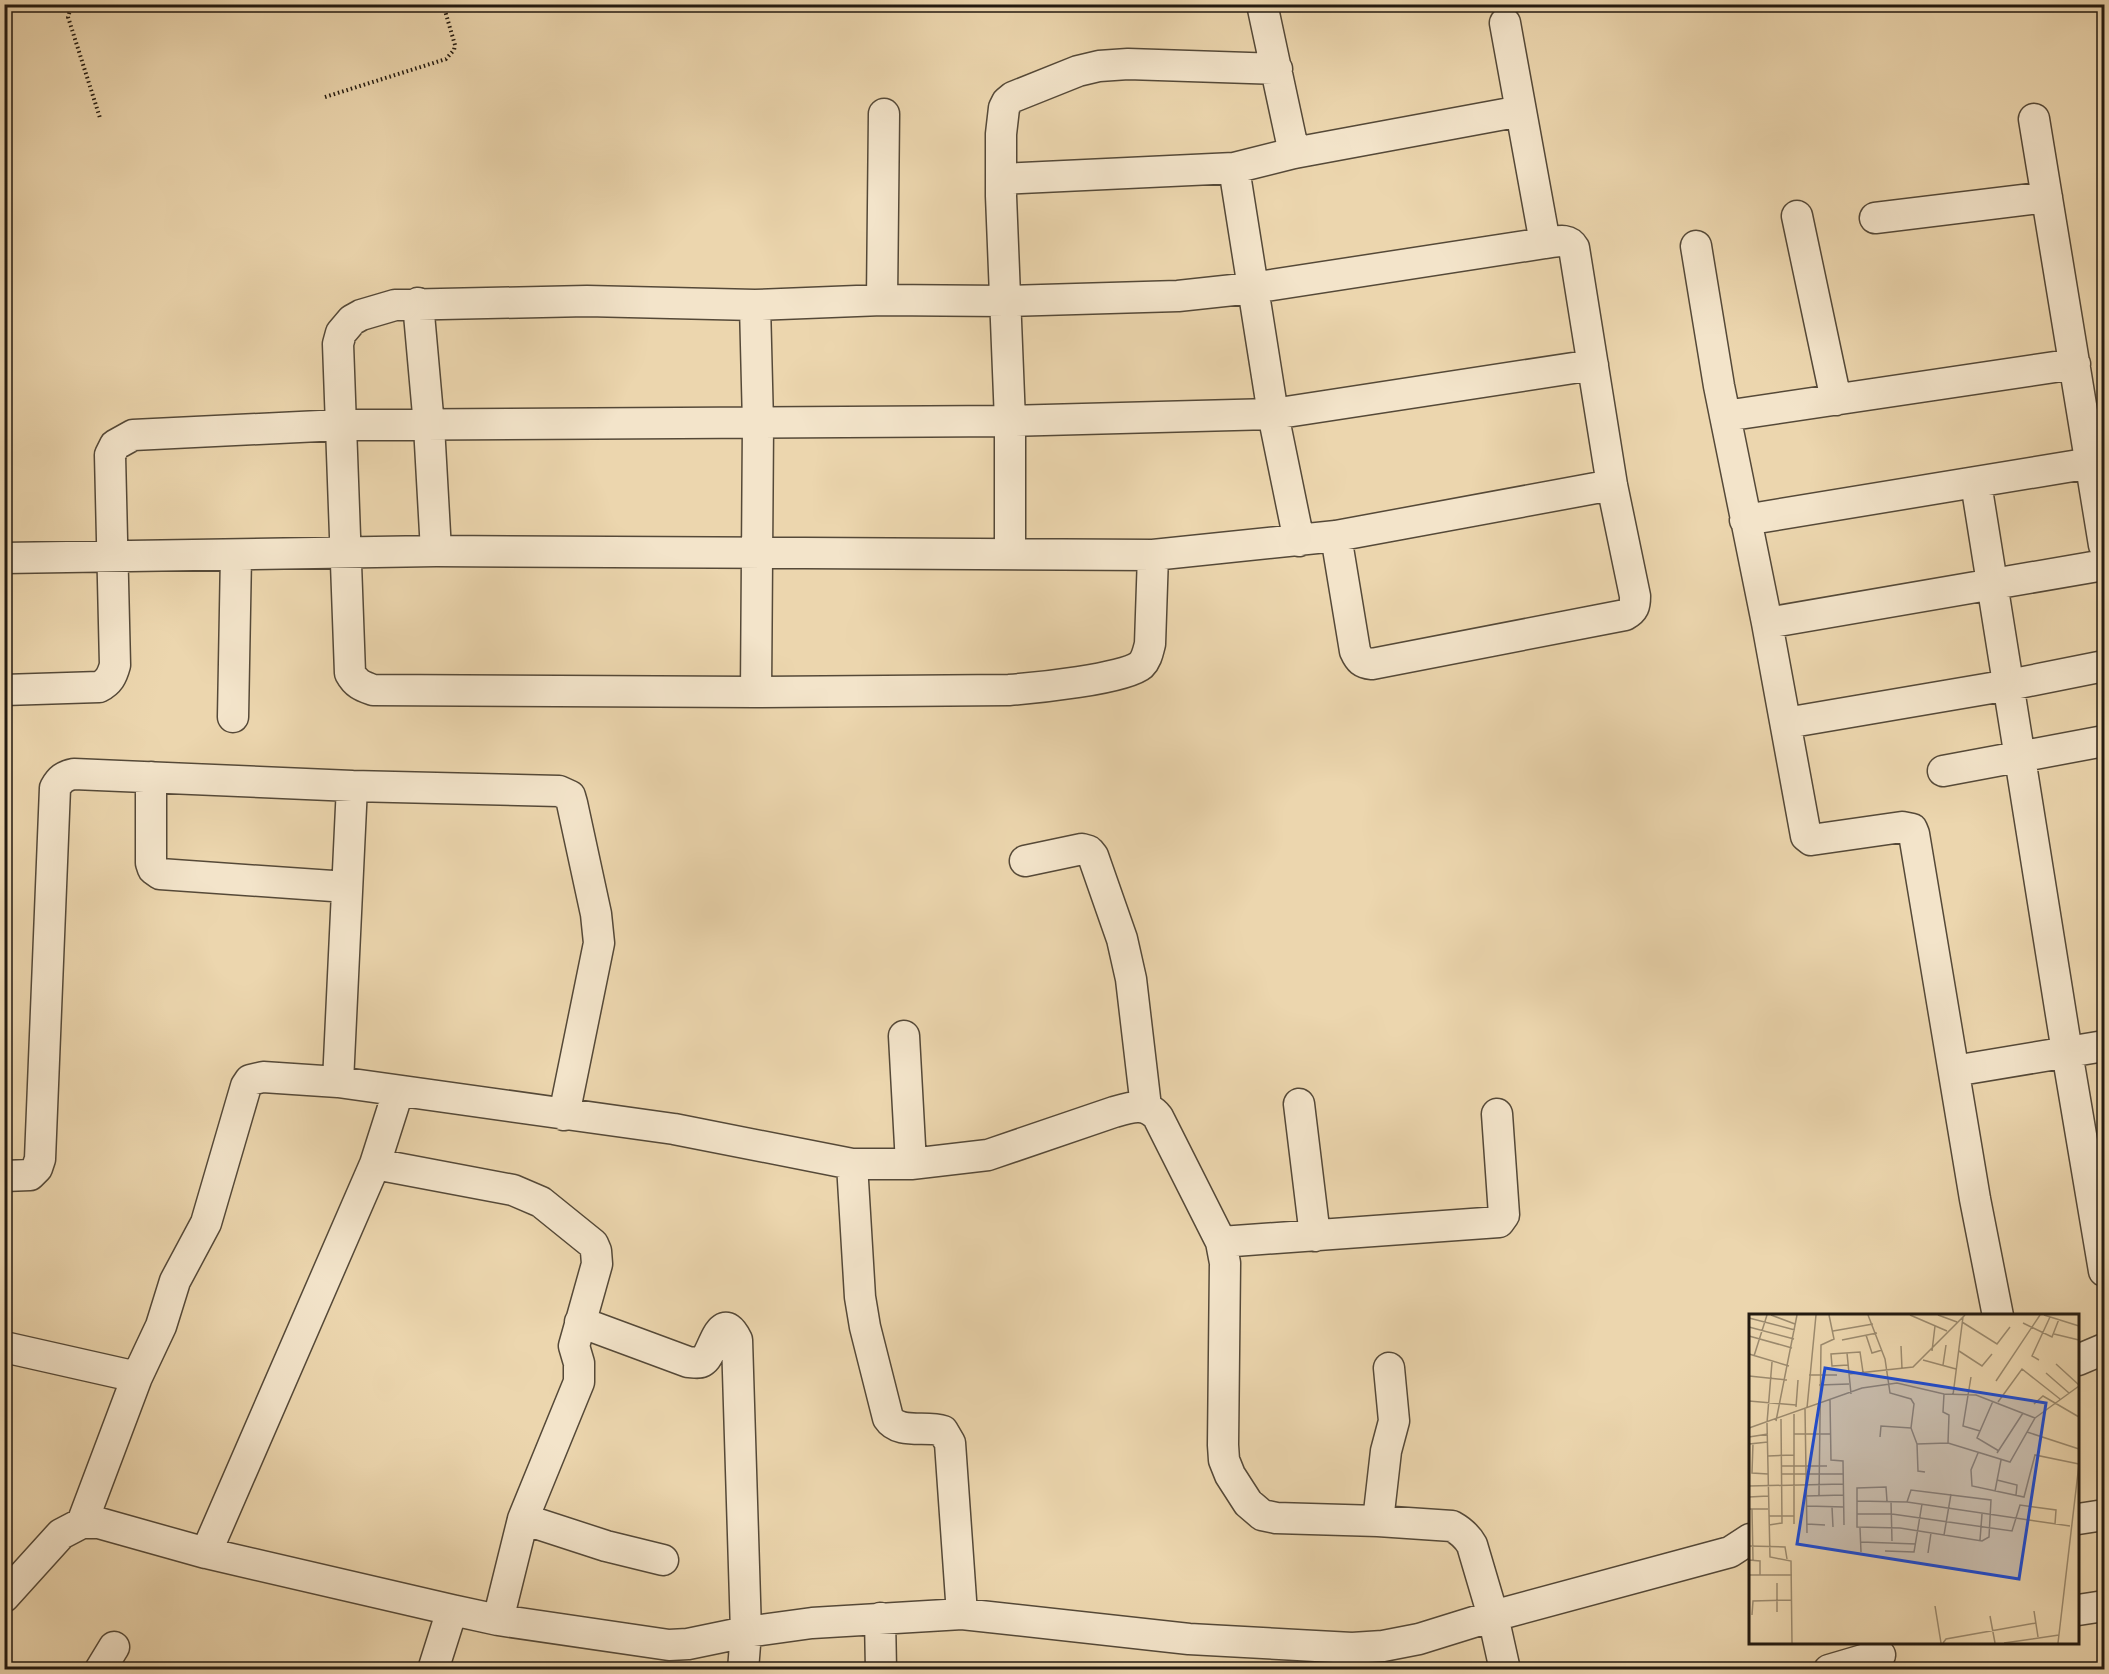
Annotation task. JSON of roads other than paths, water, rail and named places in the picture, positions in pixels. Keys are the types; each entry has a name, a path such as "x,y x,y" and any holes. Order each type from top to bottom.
{"street":[{"path":"1262,4 1294,153"},
{"path":"1505,22 1545,243"},
{"path":"1010,553 1010,421 1001,179 1001,134 1004,108 1007,102 1013,97 1078,71 1099,66 1128,64 1277,69"},
{"path":"1001,179 1234,168 1294,153 1521,111"},
{"path":"882,300 884,114"},
{"path":"2034,118 2104,545"},
{"path":"1234,168 1273,414 1299,541"},
{"path":"1875,218 2047,196"},
{"path":"1797,216 1836,400"},
{"path":"1153,555 1150,644 1147,657 1141,665 1128,673 1019,689 756,692 373,690 355,682 350,674 338,344 341,333 352,320 395,304 587,301 755,305 882,300 1005,301 1178,296 1252,288 1567,240 1572,243 1612,485 1635,596 1635,605 1631,611 1625,615 1365,664 1358,659 1355,651 1336,536"},
{"path":"1696,246 1725,416 1808,838 1811,840 1902,827 1912,829 1914,834 1975,1199 1998,1314"},
{"path":"418,303 429,426 436,550"},
{"path":"755,305 758,424 756,692"},
{"path":"1725,416 2075,364"},
{"path":"4,690 99,687 108,683 115,665 110,455 119,441 133,435 340,425 758,424 1010,421 1273,414 1593,365"},
{"path":"1745,520 2091,464"},
{"path":"1976,483 2104,1271"},
{"path":"4,558 436,550 1153,555 1336,536 1612,485"},
{"path":"234,717 236,555"},
{"path":"1767,623 2104,565"},
{"path":"1785,723 2009,685 2104,666"},
{"path":"1943,771 2104,741"},
{"path":"4,1176 30,1175 37,1168 40,1159 55,788 65,776 74,774 352,786 559,791 570,796 596,915 599,943 564,1115"},
{"path":"151,777 151,863 156,872 347,887"},
{"path":"338,1083 352,786"},
{"path":"1025,861 1082,849 1089,851 1093,856 1122,939 1131,979 1146,1107"},
{"path":"904,1036 911,1164"},
{"path":"1954,1071 2104,1046"},
{"path":"82,1523 137,1377 161,1326 175,1281 206,1223 246,1086 250,1080 263,1077 338,1083 674,1129 852,1164 911,1164 988,1155 1114,1112 1131,1107 1146,1107 1158,1117 1221,1242 1226,1263 1223,1445 1224,1460 1230,1475 1248,1503 1262,1515 1276,1518 1452,1526 1460,1530 1472,1545 1493,1616 1505,1670"},
{"path":"206,1553 375,1164 398,1092"},
{"path":"1299,1104 1315,1236"},
{"path":"1221,1242 1499,1222 1504,1215 1497,1114"},
{"path":"375,1164 513,1190 542,1202 584,1235 596,1251 597,1264 574,1346 579,1364 579,1382 524,1519 498,1620"},
{"path":"852,1164 860,1297 865,1327 888,1418 892,1424 899,1427 936,1428 943,1431 950,1443 962,1614"},
{"path":"580,1322 696,1363 708,1357 718,1332 729,1329 737,1340 746,1632 743,1670"},
{"path":"4,1347 137,1377"},
{"path":"2079,1360 2104,1349"},
{"path":"1378,1521 1383,1465 1394,1421 1389,1368"},
{"path":"2079,1519 2104,1515"},
{"path":"524,1519 663,1560"},
{"path":"4,1597 61,1534 82,1523 99,1523 206,1553 498,1620 669,1645 688,1644 746,1632 812,1623 962,1614 1189,1639 1352,1648 1383,1646 1419,1639 1493,1616 1730,1552 1749,1540"},
{"path":"2079,1610 2104,1606"},
{"path":"433,1670 452,1610"},
{"path":"880,1618 881,1670"},
{"path":"1829,1670 1880,1656"}]}
